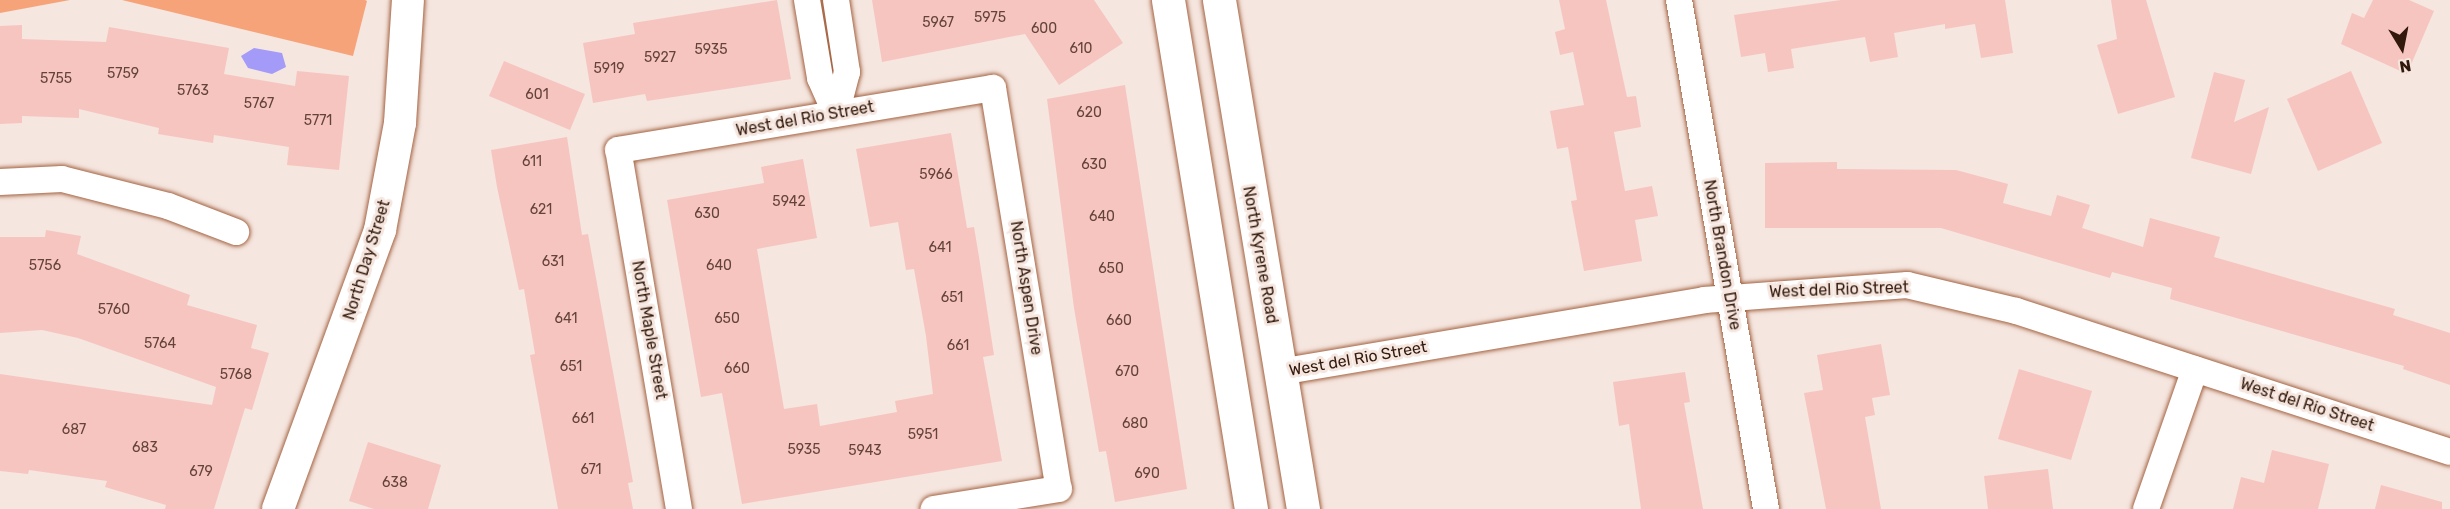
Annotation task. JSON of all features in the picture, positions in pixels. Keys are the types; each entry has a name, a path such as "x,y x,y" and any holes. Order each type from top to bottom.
{"main road":[{"path":"1168,0 1251,509"},
{"name":"North Kyrene Road","path":"1219,0 1303,509"}],"street":[{"name":"North Day Street","path":"278,509 380,230 400,123 408,0"},
{"path":"807,0 820,78 836,114"},
{"path":"836,0 847,72 836,114"},
{"name":"North Brandon Drive","path":"1679,0 1766,509"},
{"name":"West del Rio Street","path":"618,150 993,88"},
{"name":"North Aspen Drive","path":"934,509 1059,489 993,88"},
{"name":"North Maple Street","path":"618,150 679,509"},
{"path":"0,182 62,179 168,206 236,232"},
{"name":"West del Rio Street","path":"1280,372 1729,297 1907,285 2016,311 2450,452"},
{"path":"2145,509 2195,369"}],"shaded area":[{"path":"0,0 70,0 0,13"},
{"path":"122,0 365,0 367,1 353,56"},
{"path":"254,48 282,53 286,67 272,74 248,68 241,56"}],"building":[{"path":"777,0 791,79 647,101 645,94 593,103 583,43 635,34 633,23"},
{"path":"872,0 1094,0 1123,43 1059,85 1025,34 882,62"},
{"path":"1559,0 1606,0 1627,97 1636,96 1641,127 1614,132 1625,191 1652,186 1658,216 1635,220 1642,261 1584,271 1571,201 1577,200 1568,147 1557,149 1550,111 1584,105 1573,52 1560,55 1555,32 1565,29"},
{"path":"1841,0 2005,0 2013,53 1981,58 1975,24 1945,29 1945,24 1894,33 1898,57 1870,62 1865,37 1791,49 1794,68 1768,72 1765,53 1741,57 1734,15"},
{"path":"2111,0 2146,0 2175,97 2118,114 2097,45 2117,39"},
{"path":"2373,0 2409,0 2434,11 2407,74 2341,44 2352,13 2364,18"},
{"path":"22,25 22,39 106,42 109,27 229,48 224,74 295,86 297,71 349,76 339,170 287,165 289,147 214,135 213,143 158,134 159,128 79,109 79,118 22,116 22,123 0,124 0,26"},
{"path":"504,61 585,94 570,130 489,96"},
{"path":"2351,71 2382,143 2318,171 2287,99"},
{"path":"2214,72 2245,80 2234,122 2269,107 2251,174 2191,158"},
{"path":"1125,85 1187,489 1115,502 1106,451 1099,452 1074,308 1047,99"},
{"path":"951,133 967,228 974,227 979,257 994,355 983,357 1002,461 742,504 722,393 701,397 667,200 764,183 761,167 803,159 817,238 757,249 784,409 817,404 820,426 897,412 895,401 933,394 926,336 914,269 906,270 898,222 870,227 856,149"},
{"path":"567,137 582,235 588,234 633,482 628,483 633,509 558,509 530,355 535,354 524,289 519,290 497,187 491,150"},
{"path":"1837,162 1837,169 1956,170 2008,184 2003,203 2051,216 2057,195 2090,205 2082,228 2143,247 2150,218 2220,237 2214,257 2395,309 2393,315 2450,333 2450,385 2403,369 2404,366 2170,299 2172,288 2112,272 2110,278 1941,228 1765,228 1765,163"},
{"path":"46,230 81,236 77,254 190,295 187,305 257,325 251,348 269,353 252,410 245,408 214,509 165,509 166,505 105,487 107,481 29,470 28,474 0,471 0,374 212,405 216,387 78,338 42,330 0,333 0,237 45,237"},
{"path":"1881,344 1890,395 1872,398 1875,415 1865,417 1881,509 1826,509 1804,393 1823,390 1817,355"},
{"path":"2019,369 2092,391 2071,460 1998,439"},
{"path":"1685,372 1690,402 1684,403 1703,509 1641,509 1629,424 1619,426 1613,382"},
{"path":"368,442 441,465 428,509 374,509 349,501"},
{"path":"2272,450 2329,464 2318,509 2233,509 2241,477 2264,483"},
{"path":"2048,469 2053,509 1988,509 1984,476"},
{"path":"2381,485 2442,502 2442,509 2375,509"}]}
